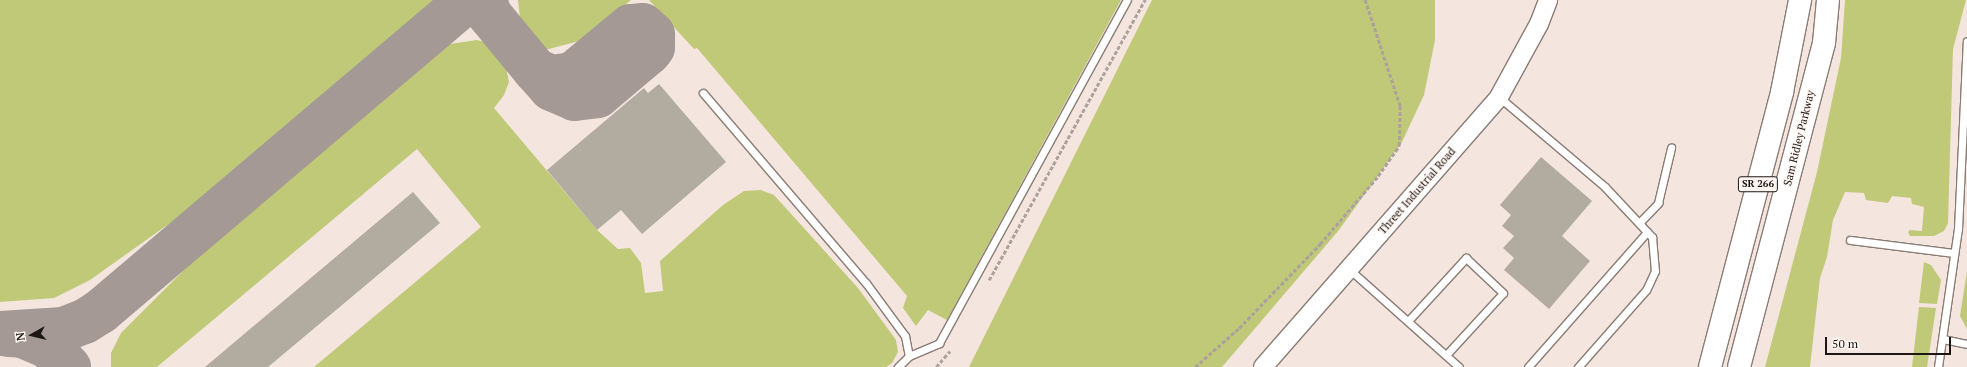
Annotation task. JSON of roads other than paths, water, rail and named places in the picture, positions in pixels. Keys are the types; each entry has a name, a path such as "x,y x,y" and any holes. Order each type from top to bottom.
{"main road":[{"name":"SR 266","path":"1710,367 1782,92 1800,0"},
{"name":"Sam Ridley Parkway","path":"1739,367 1824,43 1828,0"},
{"path":"1753,367 1766,268"}],"street":[{"name":"Threet Industrial Road","path":"1263,367 1499,97 1539,24 1548,0"}],"lane":[{"path":"898,367 909,356 939,343 1127,0"},
{"path":"1938,367 1943,339 1962,180 1965,130 1967,41"},
{"path":"703,93 866,283 905,336 909,356"},
{"path":"1499,97 1605,187 1652,238 1655,271 1646,290 1578,367"},
{"path":"1639,223 1658,203 1672,148"},
{"path":"1528,367 1647,232"},
{"path":"1850,240 1954,253"},
{"path":"1408,321 1466,258 1503,293 1446,355"},
{"path":"1349,269 1459,367"},
{"path":"1943,339 1967,344"}]}
